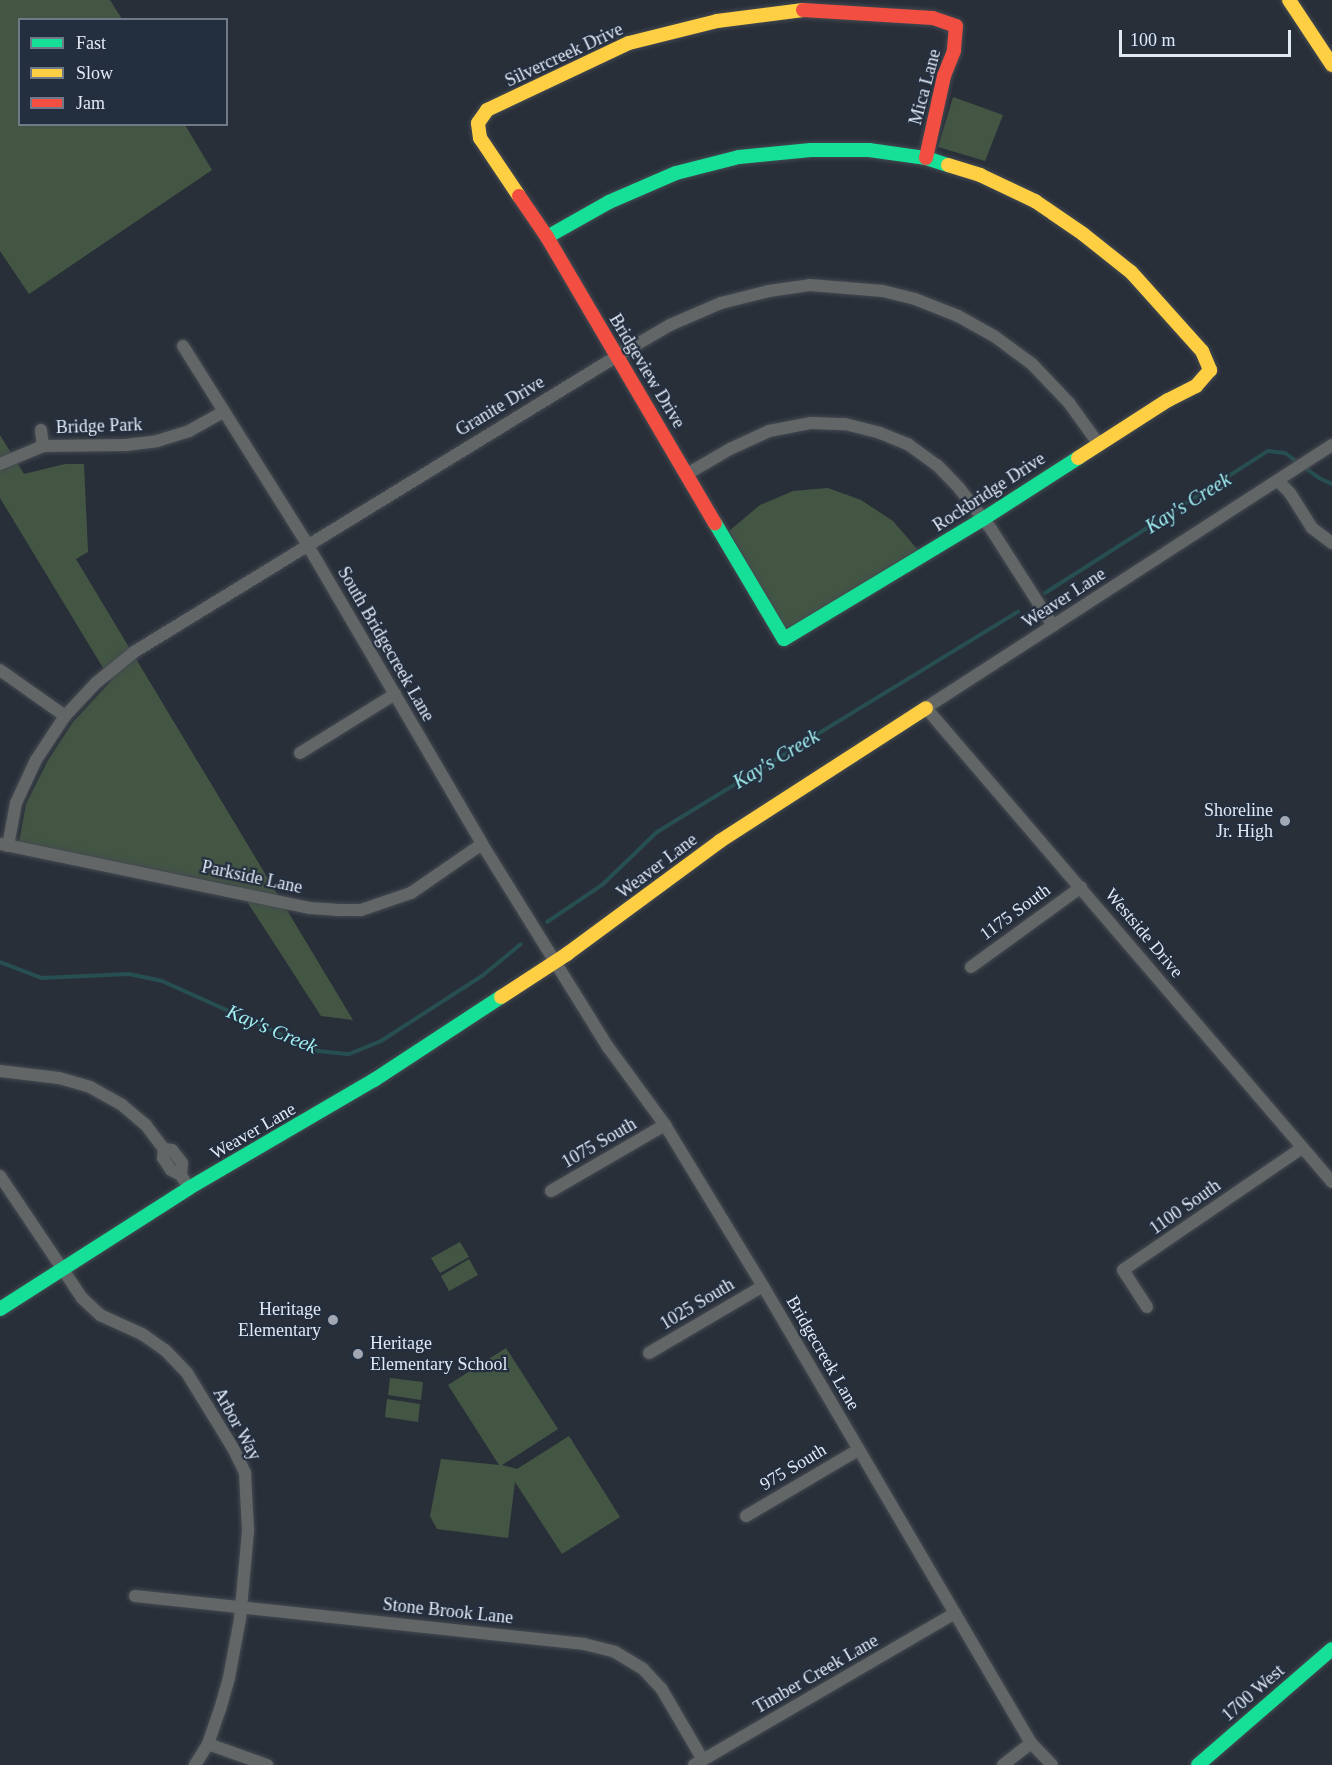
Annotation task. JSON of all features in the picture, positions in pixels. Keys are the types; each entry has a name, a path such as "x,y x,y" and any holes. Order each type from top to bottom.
{"main road":[{"path":"1289,0 1332,65"},
{"name":"Silvercreek Drive","path":"478,123 488,110 629,43 717,21 807,10 933,18 956,26"},
{"name":"Mica Lane","path":"926,158 944,76 954,51 956,26"},
{"name":"Bridgeview Drive","path":"478,123 480,138 548,237 784,639"},
{"path":"548,237 609,202 676,173 740,157 811,150 869,150 926,158"},
{"name":"Rockbridge Drive","path":"784,639 983,519 1168,400 1196,386 1210,370 1202,351 1185,328 1131,272 1083,234 1035,201 980,174 926,158"},
{"name":"Weaver Lane","path":"0,1309 189,1188 367,1085 556,962 720,841 926,708"},
{"name":"1700 West","path":"1198,1765 1332,1649"}],"street":[{"name":"Granite Drive","path":"4,845 16,803 36,760 65,716 96,683 134,652 307,544 617,357 680,320 721,303 769,291 810,285 883,291 915,299 958,316 994,336 1032,364 1069,404 1098,443"},
{"name":"South Bridgecreek Lane","path":"183,346 307,544 482,844 556,962"},
{"name":"Bridge Park","path":"0,464 43,446 126,446 157,441 189,431 223,412"},
{"path":"687,474 730,449 769,431 811,423 845,424 880,433 909,445 937,465 983,519 1053,626"},
{"name":"Bridge Park","path":"41,429 43,446"},
{"name":"Weaver Lane","path":"926,708 1332,445"},
{"path":"1283,478 1312,528 1332,543"},
{"path":"0,670 65,716"},
{"path":"300,753 395,694"},
{"name":"Westside Drive","path":"926,708 1332,1182"},
{"name":"Parkside Lane","path":"4,845 310,908 361,910 411,893 482,844"},
{"name":"1175 South","path":"971,967 1081,887"},
{"name":"Bridgecreek Lane","path":"556,962 608,1047 665,1125 763,1286 1031,1743 1052,1765"},
{"path":"0,1071 59,1078 90,1087 122,1105 145,1124 164,1149 163,1158 171,1170 181,1175 189,1188"},
{"name":"1075 South","path":"551,1191 665,1125"},
{"name":"1100 South","path":"1147,1307 1123,1270 1302,1148"},
{"name":"Arbor Way","path":"0,1176 4,1193 63,1269 82,1298 100,1316 142,1334 165,1350 187,1373 233,1448 245,1473 248,1492 248,1530 242,1607 229,1678 208,1744 195,1765"},
{"name":"1025 South","path":"649,1353 763,1286"},
{"name":"975 South","path":"746,1516 858,1450"},
{"name":"Stone Brook Lane","path":"135,1596 584,1644 615,1652 643,1669 661,1688 699,1762"},
{"name":"Timber Creek Lane","path":"699,1762 955,1613"},
{"path":"1003,1765 1031,1743"},
{"path":"208,1744 267,1765"}],"green space":[{"path":"0,0 110,0 121,18 18,18 18,126 186,126 212,170 29,294 0,251"},
{"path":"953,97 1003,115 985,161 938,147"},
{"path":"0,435 24,474 65,464 84,464 88,552 76,559 353,1020 321,1016 237,886 19,842 26,804 48,760 73,722 111,681 0,498"},
{"path":"828,488 861,500 893,521 918,550 785,630 729,531 760,505 793,491"},
{"path":"460,1242 469,1257 440,1273 431,1258"},
{"path":"469,1259 478,1275 449,1291 441,1276"},
{"path":"506,1348 558,1429 502,1465 517,1469 569,1436 620,1517 562,1554 515,1482 508,1538 437,1529 430,1516 441,1459 499,1465 448,1385"},
{"path":"390,1378 423,1382 421,1400 388,1395"},
{"path":"387,1399 420,1404 418,1422 385,1417"}],"waterway":[{"name":"Kay's Creek","path":"1045,593 1268,451 1285,453 1319,478 1332,484"},
{"name":"Kay's Creek","path":"547,922 602,885 657,832 1018,612"},
{"name":"Kay's Creek","path":"0,962 42,978 129,974 162,981 318,1051 349,1054 381,1041 482,976 521,944"}],"traffic: fast":[{"path":"547,237 609,202 676,173 739,157 811,150 869,150 926,158 948,165"},
{"path":"715,523 784,639 983,519 1078,458"},
{"path":"0,1309 189,1188 374,1080 501,997"},
{"path":"1198,1765 1332,1649"}],"traffic: slow":[{"path":"1289,0 1332,65"},
{"path":"519,196 480,138 478,123 487,110 629,43 717,21 803,10"},
{"path":"948,165 980,175 1035,201 1083,234 1131,272 1202,351 1210,370 1196,386 1168,400 1078,458"},
{"path":"501,997 567,954 720,841 926,708"}],"traffic: jam":[{"path":"803,10 933,18 956,26 954,51 944,76 926,158"},
{"path":"519,196 547,237 715,523"}],"place":[{"name":"Shoreline Jr. High","path":"1285,821"},
{"name":"Heritage Elementary","path":"333,1320"},
{"name":"Heritage Elementary School","path":"358,1354"}]}
